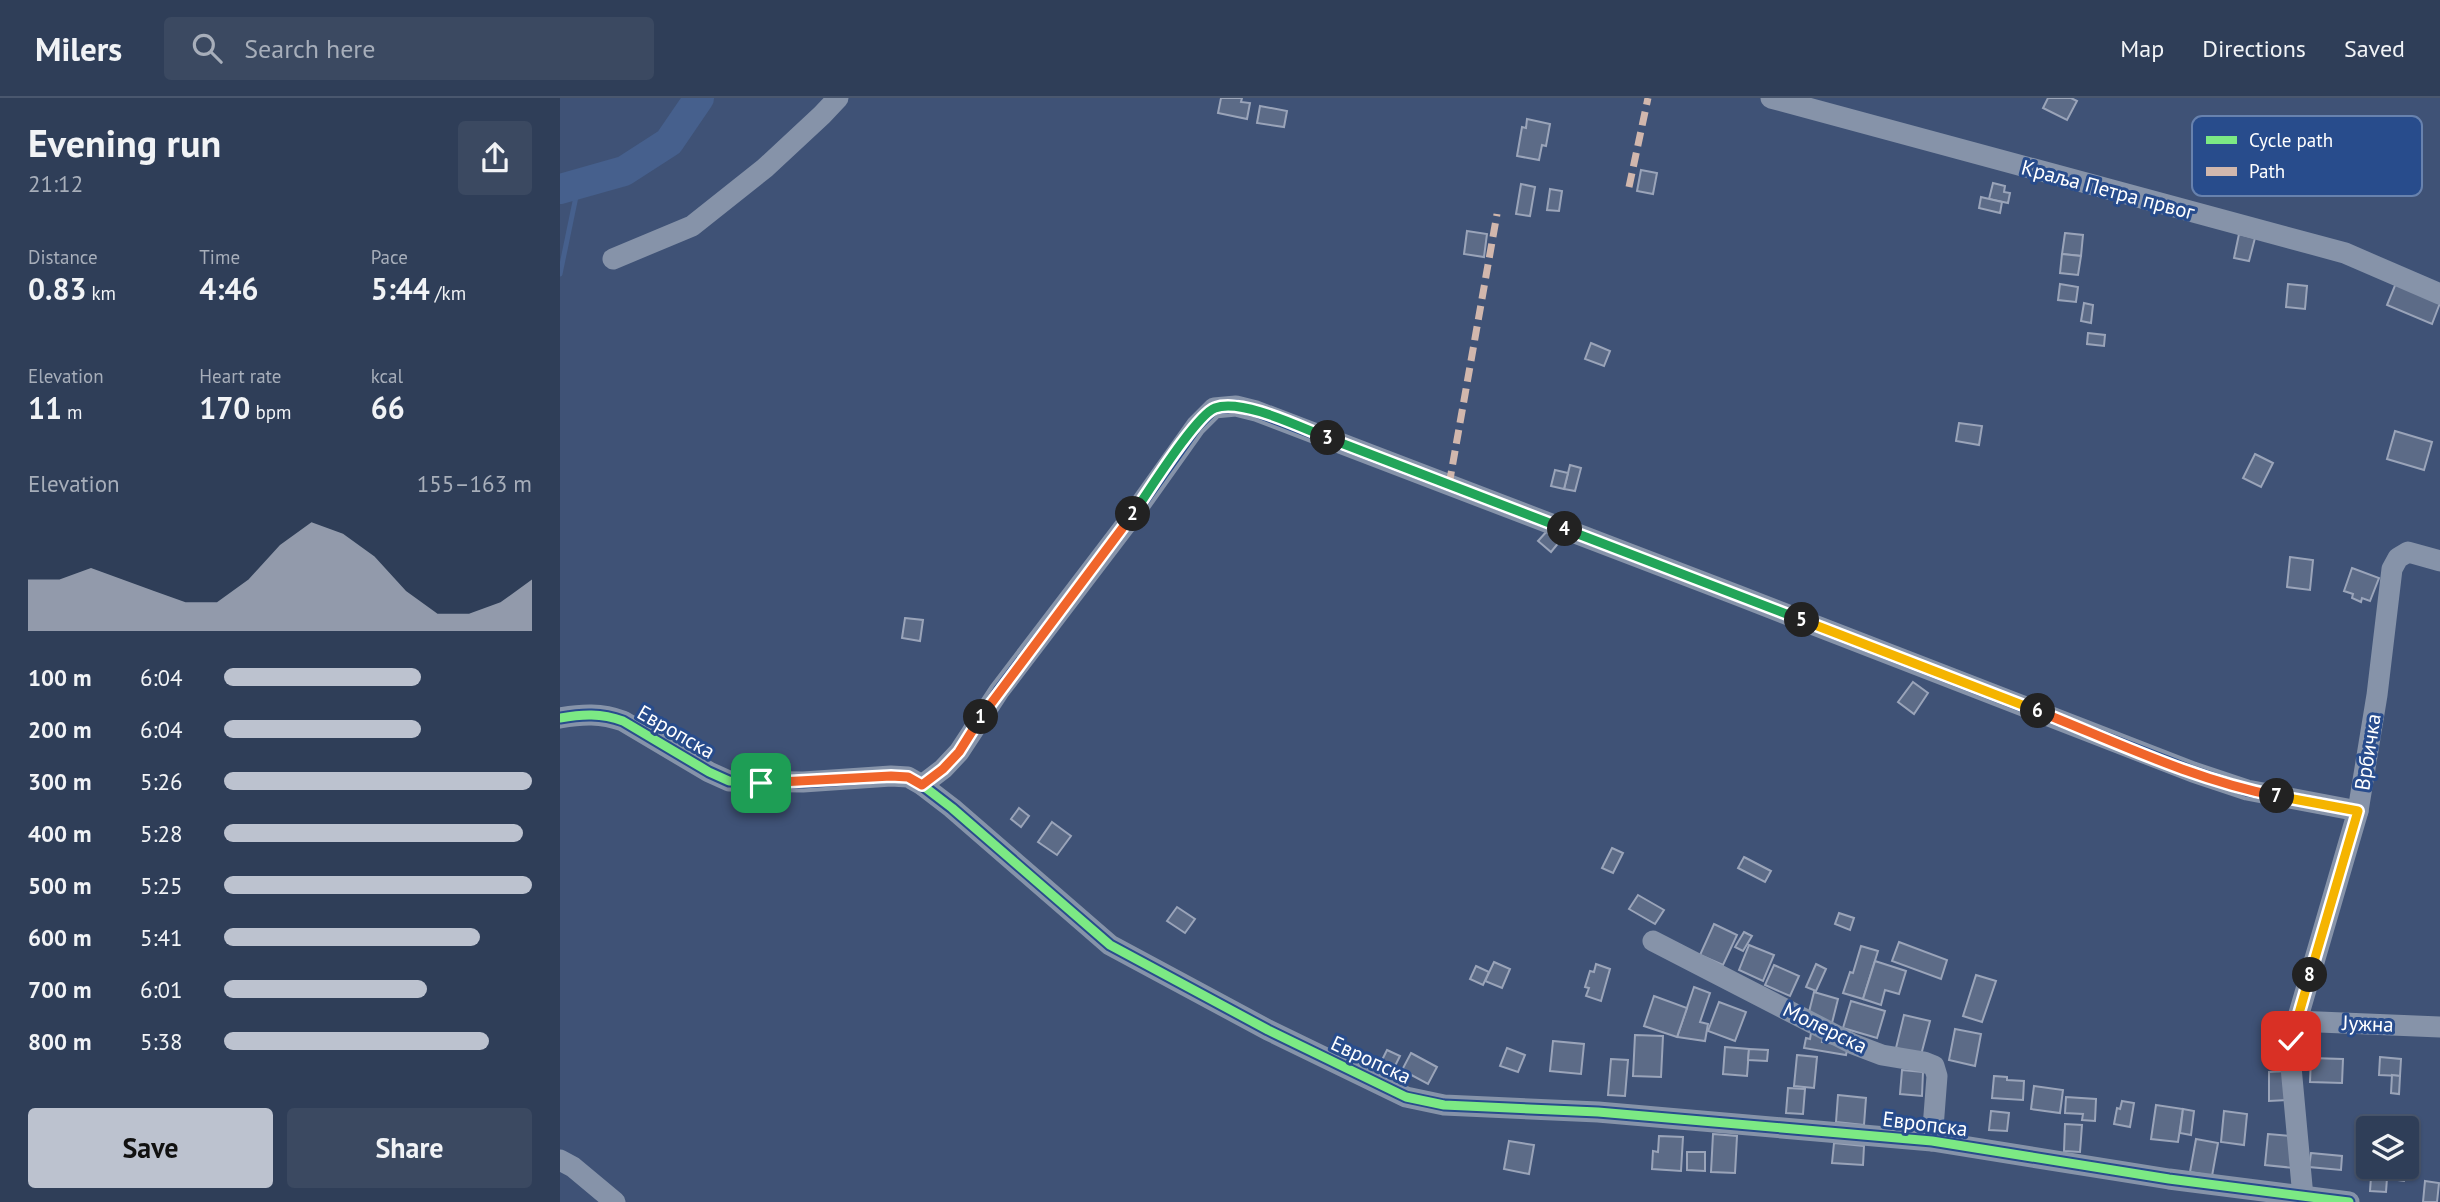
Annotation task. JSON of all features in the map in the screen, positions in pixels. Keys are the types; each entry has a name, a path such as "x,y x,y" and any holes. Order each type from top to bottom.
{"street":[{"path":"613,259 692,226 765,168 838,98"},
{"name":"Краља Петра првог","path":"1771,98 2334,250 2365,260 2440,294"},
{"path":"922,785 959,752 999,691 1127,523 1196,426 1214,408 1236,406 1724,590 2193,772 2247,790 2358,811"},
{"name":"Врбичка","path":"2303,1197 2290,1056 2295,1021 2358,811 2377,695 2392,569 2404,554 2413,552 2440,561"},
{"name":"Европска","path":"560,718 582,714 608,716 623,721 729,781 803,782 908,777 922,785 1110,945 1255,1024 1406,1097 1444,1105 1598,1112 1932,1141 2169,1180 2350,1202"},
{"name":"Молерска","path":"1653,941 1853,1044 1882,1055 1934,1066 1937,1076 1932,1141"},
{"name":"Јужна","path":"2295,1021 2440,1027"},
{"path":"560,1160 573,1167 615,1202"}],"building":[{"path":"1221,98 1242,98 1241,102 1250,103 1247,119 1218,113"},
{"path":"2048,98 2071,98 2077,101 2067,120 2043,108"},
{"path":"1260,106 1287,111 1284,127 1257,123"},
{"path":"1527,119 1550,124 1546,146 1542,145 1539,160 1517,156 1522,127 1526,128"},
{"path":"1641,170 1657,173 1653,194 1637,191"},
{"path":"1993,183 2005,186 2004,192 2010,193 2008,203 1989,199"},
{"path":"1521,184 1535,187 1530,216 1516,214"},
{"path":"1550,189 1562,191 1559,211 1547,210"},
{"path":"1981,197 2002,202 2000,213 1979,208"},
{"path":"1467,231 1487,234 1484,257 1464,254"},
{"path":"2065,233 2083,235 2081,256 2062,254"},
{"path":"2239,234 2255,238 2249,261 2234,258"},
{"path":"2062,254 2081,256 2078,275 2060,273"},
{"path":"2396,283 2440,303 2432,324 2387,305"},
{"path":"2060,284 2078,287 2076,302 2058,300"},
{"path":"2288,284 2307,286 2305,309 2286,307"},
{"path":"2084,303 2093,305 2091,323 2081,321"},
{"path":"2088,333 2105,335 2104,346 2087,344"},
{"path":"1591,343 1610,351 1604,366 1585,359"},
{"path":"1959,423 1982,426 1979,445 1956,441"},
{"path":"2395,431 2432,442 2424,470 2387,459"},
{"path":"2255,454 2273,463 2261,487 2243,478"},
{"path":"1570,465 1581,468 1575,491 1564,489"},
{"path":"1555,470 1568,473 1564,489 1551,486"},
{"path":"1548,530 1560,541 1551,552 1538,541"},
{"path":"2290,557 2313,560 2310,590 2287,587"},
{"path":"2352,568 2379,578 2370,601 2362,598 2361,602 2352,598 2353,594 2344,591"},
{"path":"905,618 923,620 920,641 902,638"},
{"path":"1913,682 1928,693 1914,714 1898,702"},
{"path":"1019,808 1029,816 1021,827 1011,819"},
{"path":"1052,822 1071,836 1057,855 1038,842"},
{"path":"1612,848 1623,853 1613,873 1602,868"},
{"path":"1744,857 1771,871 1765,882 1738,868"},
{"path":"1638,895 1664,910 1655,924 1629,909"},
{"path":"1177,907 1195,919 1185,933 1167,921"},
{"path":"1839,913 1854,918 1850,930 1835,924"},
{"path":"1714,924 1737,935 1723,965 1700,955"},
{"path":"1744,932 1752,936 1743,951 1735,947"},
{"path":"1899,942 1947,960 1941,979 1892,961"},
{"path":"1749,945 1774,955 1763,981 1739,970"},
{"path":"1861,946 1878,951 1863,999 1843,993 1850,972 1853,973"},
{"path":"1875,961 1906,971 1899,994 1885,990 1881,1005 1863,999"},
{"path":"1494,962 1510,969 1502,988 1485,981"},
{"path":"1596,964 1610,969 1601,1001 1586,996 1589,988 1585,987 1590,971 1594,972"},
{"path":"1816,964 1826,969 1816,991 1806,987"},
{"path":"1774,965 1799,976 1790,996 1765,985"},
{"path":"1476,966 1489,972 1483,985 1470,979"},
{"path":"1976,975 1996,981 1982,1022 1963,1016"},
{"path":"1694,987 1710,993 1700,1022 1708,1024 1705,1041 1677,1037"},
{"path":"1814,992 1838,999 1832,1023 1808,1016"},
{"path":"1654,996 1687,1008 1677,1037 1644,1026"},
{"path":"1851,1001 1885,1011 1877,1038 1843,1028"},
{"path":"1719,1002 1746,1012 1735,1041 1708,1031"},
{"path":"1904,1015 1930,1021 1921,1055 1896,1048"},
{"path":"1955,1029 1981,1034 1975,1066 1949,1060"},
{"path":"1811,1033 1824,1035 1822,1042 1848,1046 1846,1055 1804,1048 1806,1038 1810,1039"},
{"path":"1635,1035 1663,1036 1661,1077 1633,1076"},
{"path":"1553,1041 1584,1044 1581,1074 1550,1071"},
{"path":"1725,1047 1749,1049 1747,1076 1723,1074"},
{"path":"1507,1048 1525,1055 1518,1072 1500,1066"},
{"path":"1749,1049 1768,1050 1767,1061 1748,1060"},
{"path":"1387,1050 1400,1056 1394,1068 1381,1062"},
{"path":"1411,1053 1437,1067 1428,1084 1402,1070"},
{"path":"1797,1055 1817,1057 1814,1088 1794,1086"},
{"path":"2380,1057 2401,1059 2400,1076 2379,1075"},
{"path":"2311,1058 2343,1059 2342,1083 2310,1082"},
{"path":"1611,1059 1628,1060 1625,1096 1608,1095"},
{"path":"1902,1070 1923,1072 1922,1096 1900,1094"},
{"path":"2288,1071 2288,1100 2269,1101 2269,1072"},
{"path":"2392,1075 2400,1076 2399,1094 2391,1093"},
{"path":"1994,1076 2024,1081 2023,1100 1992,1098"},
{"path":"2034,1086 2063,1090 2060,1113 2031,1109"},
{"path":"1788,1088 1805,1089 1803,1114 1786,1113"},
{"path":"1838,1095 1866,1098 1864,1125 1836,1122"},
{"path":"2066,1097 2096,1099 2095,1121 2082,1120 2083,1114 2065,1113"},
{"path":"2122,1101 2134,1103 2130,1127 2114,1124 2117,1108 2120,1109"},
{"path":"2156,1105 2183,1109 2178,1142 2151,1139"},
{"path":"2183,1109 2194,1111 2191,1135 2180,1133"},
{"path":"1991,1111 2009,1113 2007,1131 1989,1130"},
{"path":"2224,1111 2247,1114 2244,1145 2221,1142"},
{"path":"2065,1124 2082,1125 2080,1152 2064,1151"},
{"path":"1713,1134 1737,1136 1735,1173 1711,1172"},
{"path":"2268,1134 2292,1136 2294,1168 2265,1165"},
{"path":"1659,1136 1683,1137 1681,1171 1652,1169 1653,1151 1658,1152"},
{"path":"2196,1139 2218,1143 2212,1176 2190,1172"},
{"path":"1509,1141 1534,1145 1529,1174 1504,1169"},
{"path":"1834,1143 1864,1146 1863,1165 1832,1163"},
{"path":"1687,1152 1705,1152 1705,1171 1687,1170"},
{"path":"2311,1153 2342,1156 2341,1170 2309,1167"},
{"path":"2371,1179 2387,1179 2386,1192 2370,1191"},
{"path":"2425,1181 2439,1183 2437,1202 2423,1202"}],"waterway":[{"path":"560,189 624,171 669,142 699,98"},
{"path":"560,274 579,182"}],"marked path":[{"path":"1629,187 1648,98"},
{"path":"1449,485 1497,214"}],"cycle path":[{"path":"922,785 959,752 999,691 1127,523 1196,426 1214,408 1236,406 1256,411 2193,772 2247,790 2358,811"},
{"path":"560,718 592,715 623,721 729,781 803,782 908,777 952,808 1110,945 1268,1030 1406,1097 1444,1105 1598,1112 1932,1141 2169,1179 2349,1202"}],"route":[{"path":"761,783 891,776 908,777 922,785 943,769 959,752 999,691 1127,523 1196,426 1214,408 1236,406 1256,411 1641,558 2193,772 2247,790 2358,811 2291,1041"}]}
